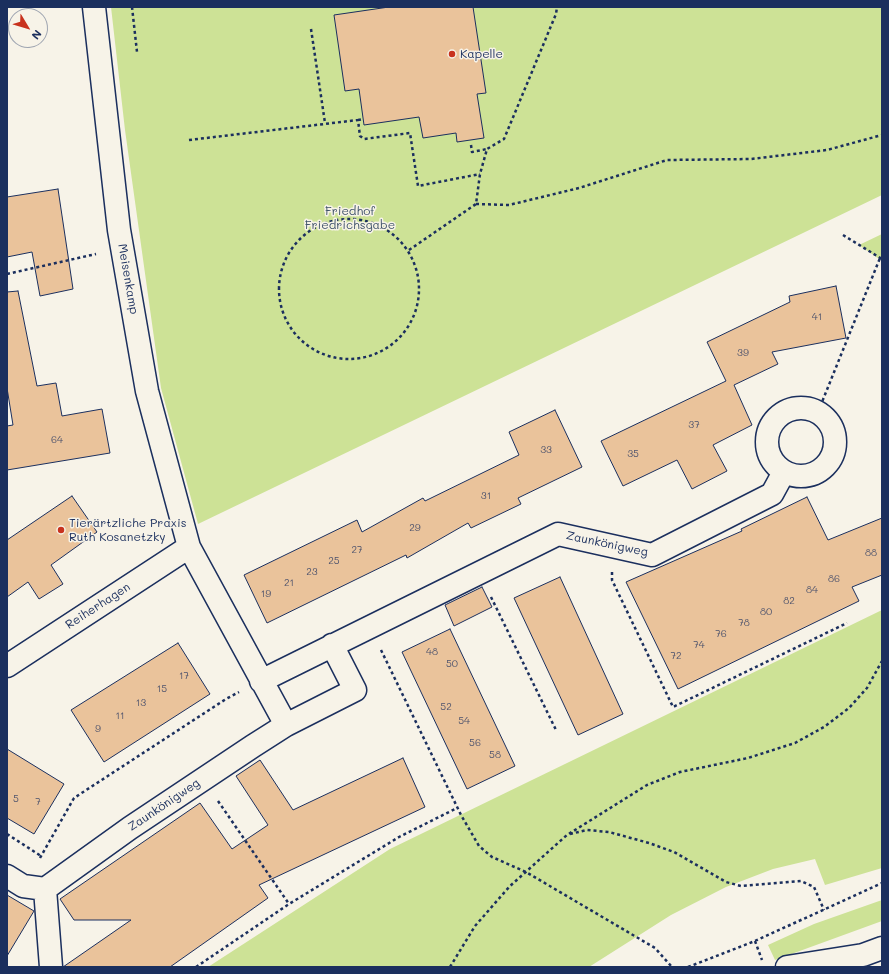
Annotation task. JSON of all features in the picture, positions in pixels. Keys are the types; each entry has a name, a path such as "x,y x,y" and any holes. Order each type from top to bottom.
{"street":[{"name":"Meisenkamp","path":"94,7 122,249 147,391 189,547"},
{"path":"795,408 811,409 818,412 830,423 833,430 835,443 832,456 826,465 817,472 806,476 794,476 784,472 776,466 767,448 768,434 773,422 782,413 795,408"},
{"name":"Zaunkönigweg","path":"261,681 558,534 652,555 772,494 784,472"},
{"name":"Reiherhagen","path":"7,666 189,547"},
{"path":"189,547 286,725"},
{"name":"Zaunkönigweg","path":"45,889 130,828 286,725 355,690 332,645"},
{"path":"15,881 45,889 51,967"},
{"path":"787,967 872,952"},
{"path":"843,967 872,952"}],"path":[{"path":"132,7 137,52"},
{"path":"471,145 472,152 487,149 504,139 556,14 557,7"},
{"path":"310,29 325,123"},
{"path":"189,140 363,119"},
{"path":"358,120 360,136 364,139 410,133 418,186 480,174"},
{"path":"409,250 476,204 509,205 579,188 666,160 751,159 828,150 882,135"},
{"path":"476,204 480,174 487,149"},
{"path":"350,218 373,222 394,233 409,250 418,272 420,295 414,318 401,337 382,351 360,358 337,358 315,351 297,336 284,316 279,294 281,271 291,249 301,238 307,232 327,221 350,218"},
{"path":"818,412 881,259 843,235"},
{"path":"7,274 122,249"},
{"path":"613,546 612,580 673,707 847,623"},
{"path":"479,573 556,730"},
{"path":"370,626 458,808 479,846 492,857 526,872 655,948 672,967"},
{"path":"450,967 475,926 510,886 567,835 647,785 680,772 748,758 788,745 824,727 849,708 867,688 882,661"},
{"path":"15,881 41,856 74,798 226,699 261,681"},
{"path":"204,779 289,904"},
{"path":"196,967 289,904 399,837 458,808"},
{"path":"567,835 587,830 609,832 650,843 674,852 726,882 740,886 801,881 814,887 824,910"},
{"path":"7,834 41,856"},
{"path":"688,967 755,941 882,883"},
{"path":"755,941 765,967"}],"green space":[{"name":"Friedhof Friedrichsgabe","path":"111,7 882,7 882,195 198,524 161,388 125,130"},
{"path":"882,234 882,261 859,245"},
{"path":"882,610 882,868 825,885 815,859 773,869 726,887 671,915 589,967 208,967 390,849"},
{"path":"882,900 882,921 775,960 768,945 814,924"}],"building":[{"path":"389,7 473,7 486,93 477,94 484,138 457,142 456,133 423,138 419,117 364,125 359,89 345,91 334,15"},
{"path":"58,189 73,289 40,296 32,252 7,257 7,197"},
{"path":"836,286 846,338 772,352 778,364 734,385 752,425 713,445 727,471 692,489 677,460 623,486 601,441 726,381 707,342 790,302 789,296"},
{"path":"18,291 37,386 56,383 62,416 102,409 110,453 7,470 7,426 13,425 7,388 7,292"},
{"path":"555,410 582,467 518,498 521,504 471,528 468,523 407,558 406,555 267,623 244,575 357,520 362,532 423,498 425,501 519,455 509,432"},
{"path":"72,496 97,532 51,565 63,584 39,599 28,582 7,597 7,540"},
{"path":"807,497 828,540 882,518 882,575 852,587 859,601 678,689 626,582 742,531 741,529"},
{"path":"560,577 623,714 578,735 514,598"},
{"path":"482,587 492,607 454,626 445,605"},
{"path":"450,629 515,766 467,789 402,652"},
{"path":"178,643 210,694 104,762 71,710"},
{"path":"7,749 64,784 34,834 7,818"},
{"path":"403,758 425,807 259,885 268,898 170,967 63,967 131,920 74,920 60,899 200,803 232,849 268,825 236,776 260,760 293,810"},
{"path":"7,895 34,911 7,956"}],"place":[{"name":"Kapelle","path":"452,54"},
{"name":"Tierärtzliche Praxis Ruth Kosanetzky","path":"61,530"}]}
